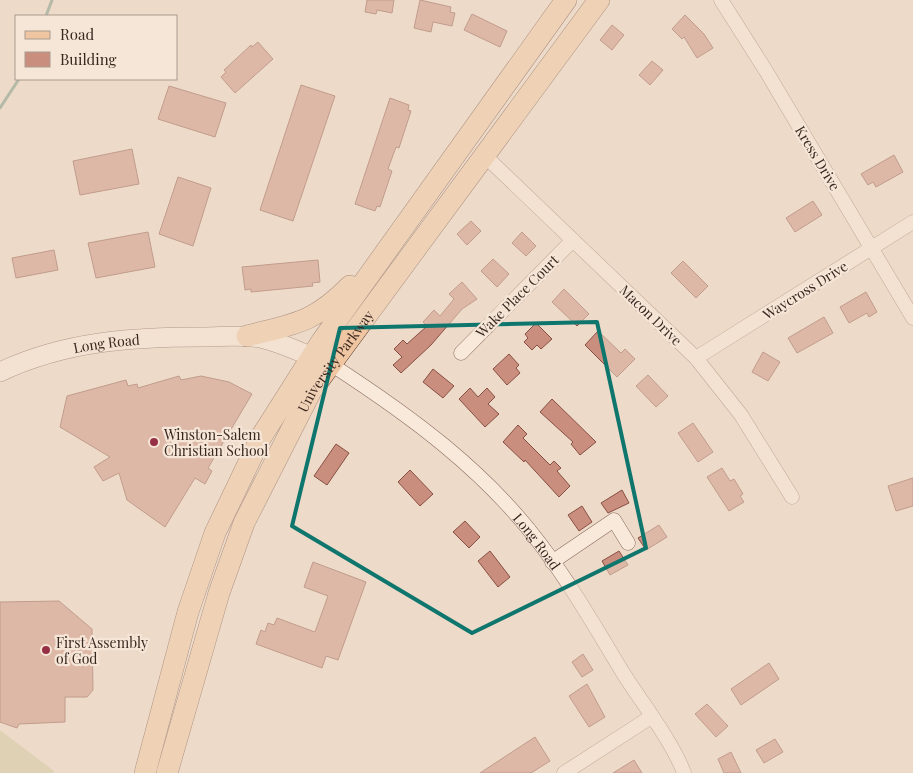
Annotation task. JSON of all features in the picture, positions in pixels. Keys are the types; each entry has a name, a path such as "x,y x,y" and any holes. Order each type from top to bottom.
{"main road":[{"name":"University Parkway","path":"145,773 188,612 215,533 261,437 308,362 566,0"},
{"name":"University Parkway","path":"167,773 218,592 244,523 311,391 599,0"},
{"path":"246,336 287,328 308,320 338,297 364,272 376,266"},
{"name":"Long Road","path":"0,372 54,352 99,342 142,337 246,336 296,350 308,362"},
{"name":"Long Road","path":"217,337 267,348 308,362 332,365"}],"street":[{"name":"Kress Drive","path":"721,0 766,71 913,318"},
{"name":"Macon Drive","path":"484,155 696,358 741,414 792,497"},
{"name":"Waycross Drive","path":"696,358 913,222"},
{"name":"Wake Place Court","path":"461,353 572,240"},
{"name":"Long Road","path":"332,365 384,398 423,427 468,465 514,512 552,562 651,717 684,773"},
{"path":"552,562 614,520 628,543"},
{"path":"564,773 651,717"}],"highlighted area":[{"path":"597,322 646,548 472,633 292,526 340,328"}],"shaded area":[{"path":"0,730 54,771 53,773 0,773"}],"building":[{"path":"367,0 394,0 392,13 377,10 376,14 365,12"},
{"path":"420,0 451,7 450,12 455,13 452,26 433,22 431,32 414,28"},
{"path":"472,14 507,31 500,47 464,30"},
{"path":"685,15 704,34 713,48 697,58 684,37 682,39 672,29"},
{"path":"612,25 624,35 612,50 600,40"},
{"path":"258,42 273,59 235,93 221,77 226,72 224,70 251,45 252,47"},
{"path":"652,61 663,70 650,85 639,75"},
{"path":"301,85 335,96 293,221 260,210"},
{"path":"169,86 226,103 215,137 158,119"},
{"path":"390,98 409,105 408,110 411,111 399,148 396,147 388,169 392,171 380,207 377,206 375,211 355,204"},
{"path":"132,149 139,184 80,195 73,161"},
{"path":"894,155 903,172 876,187 873,182 868,185 861,174"},
{"path":"178,177 211,188 193,246 159,234"},
{"path":"813,201 822,215 795,232 786,218"},
{"path":"471,221 481,231 467,245 457,234"},
{"path":"148,232 155,267 96,278 88,243"},
{"path":"522,232 536,246 526,256 512,243"},
{"path":"54,250 58,270 16,278 12,258"},
{"path":"493,259 509,274 497,287 481,271"},
{"path":"318,260 320,282 312,283 313,286 251,292 251,289 245,290 242,267"},
{"path":"683,261 708,286 696,298 671,273"},
{"path":"462,282 477,299 462,309 431,345 401,373 393,365 402,357 394,349 403,340 407,344 427,326 423,322 434,310 440,316 454,299 449,294"},
{"path":"564,289 589,314 577,326 552,302"},
{"path":"866,292 877,312 869,317 867,313 849,323 840,307"},
{"path":"824,317 833,333 797,353 788,338"},
{"path":"536,323 552,339 541,349 537,345 532,350 524,342 528,338 525,334"},
{"path":"598,331 621,353 625,349 635,359 617,377 585,345"},
{"path":"763,352 780,362 768,381 752,372"},
{"path":"509,354 519,365 516,368 520,373 507,385 493,369"},
{"path":"433,369 454,386 443,398 423,382"},
{"path":"648,375 668,396 656,407 636,386"},
{"name":"Winston-Salem Christian School","path":"179,376 181,380 201,376 229,382 252,394 208,468 212,471 205,484 195,478 165,527 127,500 119,473 103,481 94,467 110,457 60,427 67,396 126,380 128,386 137,384 138,388"},
{"path":"470,388 478,397 487,388 495,397 488,404 499,414 485,427 459,399"},
{"path":"552,399 596,442 580,455 571,444 573,442 540,412"},
{"path":"693,423 713,452 698,462 678,433"},
{"path":"518,425 527,434 523,438 550,465 554,461 561,468 557,471 570,486 559,497 525,460 524,462 503,442"},
{"path":"336,444 349,453 327,485 314,476"},
{"path":"722,468 730,481 734,479 743,494 740,496 744,502 729,511 707,477"},
{"path":"410,470 433,494 420,506 398,482"},
{"path":"913,478 913,506 896,511 888,486"},
{"path":"622,490 629,503 608,513 601,503"},
{"path":"582,506 592,522 579,531 568,515"},
{"path":"465,521 480,537 469,548 453,532"},
{"path":"659,525 667,537 646,550 638,538"},
{"path":"490,551 510,577 498,587 478,561"},
{"path":"619,551 628,565 610,575 602,561"},
{"path":"313,562 366,582 338,660 326,656 322,668 256,644 261,630 265,632 268,623 274,625 277,618 315,632 328,596 304,587"},
{"name":"First Assembly of God","path":"59,601 92,629 93,690 87,697 65,697 65,722 19,724 17,728 0,722 0,602"},
{"path":"583,654 593,670 582,677 572,662"},
{"path":"769,663 779,679 741,705 731,689"},
{"path":"587,684 605,717 589,727 569,696"},
{"path":"707,704 728,726 716,737 695,714"},
{"path":"535,737 550,761 531,773 480,773"},
{"path":"775,739 783,752 764,763 756,750"},
{"path":"731,752 741,773 724,773 718,759"},
{"path":"634,760 642,773 613,773"}],"waterway":[{"path":"46,15 52,0"},
{"path":"0,108 18,80"}],"place":[{"name":"Winston-Salem Christian School","path":"154,442"},
{"name":"First Assembly of God","path":"46,650"}]}
